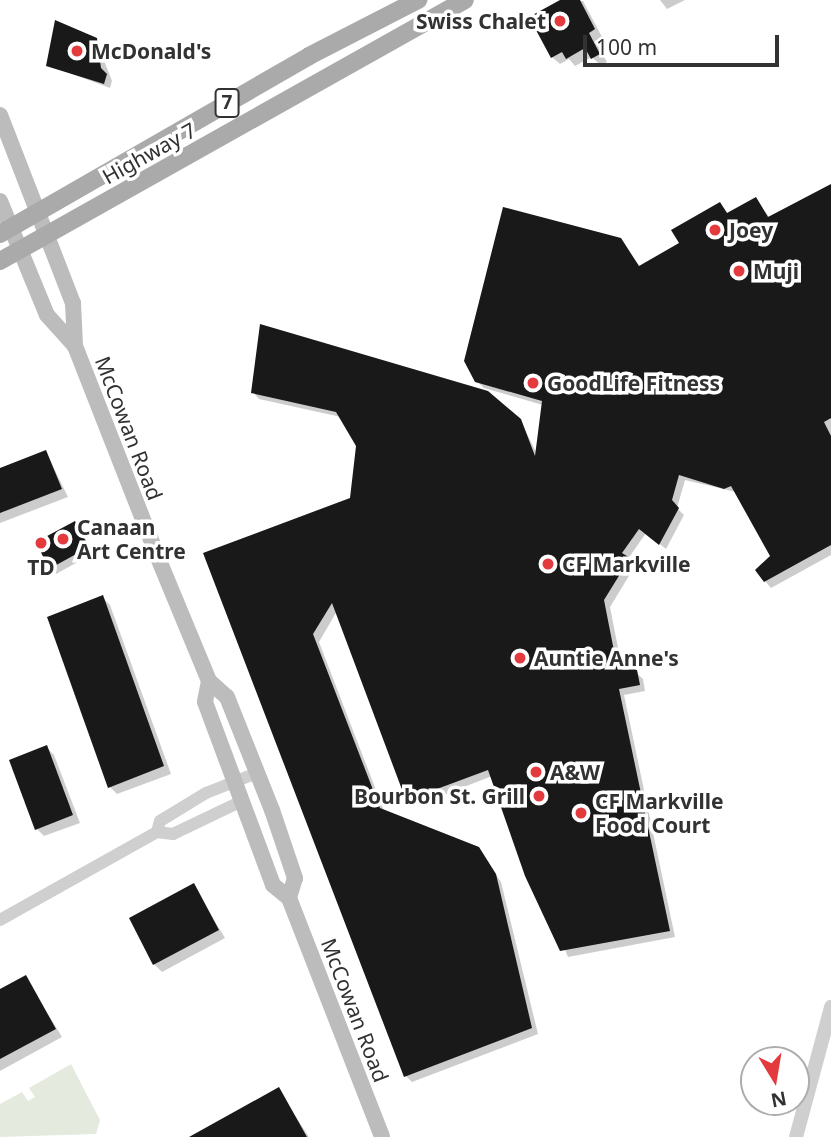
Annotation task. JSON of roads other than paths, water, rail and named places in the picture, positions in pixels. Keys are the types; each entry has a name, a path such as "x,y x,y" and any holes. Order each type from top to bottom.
{"main road":[{"name":"Highway 7","path":"5,231 309,56 418,0"},
{"name":"Highway 7","path":"0,261 465,0"},
{"name":"McCowan Road","path":"0,115 74,303 75,346"},
{"name":"McCowan Road","path":"0,201 5,231 20,250 47,315 75,346 209,681 228,697 295,878 289,898"},
{"name":"McCowan Road","path":"209,681 205,702 273,885 289,898 382,1137"}],"street":[{"path":"157,832 160,821 257,773"},
{"path":"0,920 157,832 173,834 243,801"},
{"path":"796,1137 831,1007"}],"place":[{"name":"Swiss Chalet","path":"560,21"},
{"name":"McDonald's","path":"77,51"},
{"name":"Joey","path":"715,230"},
{"name":"Muji","path":"739,271"},
{"name":"GoodLife Fitness","path":"533,383"},
{"name":"Canaan Art Centre","path":"63,539"},
{"name":"TD","path":"41,543"},
{"name":"CF Markville","path":"548,564"},
{"name":"Auntie Anne's","path":"520,658"},
{"name":"A&W","path":"536,772"},
{"name":"Bourbon St. Grill","path":"539,796"},
{"name":"CF Markville Food Court","path":"581,813"}]}
